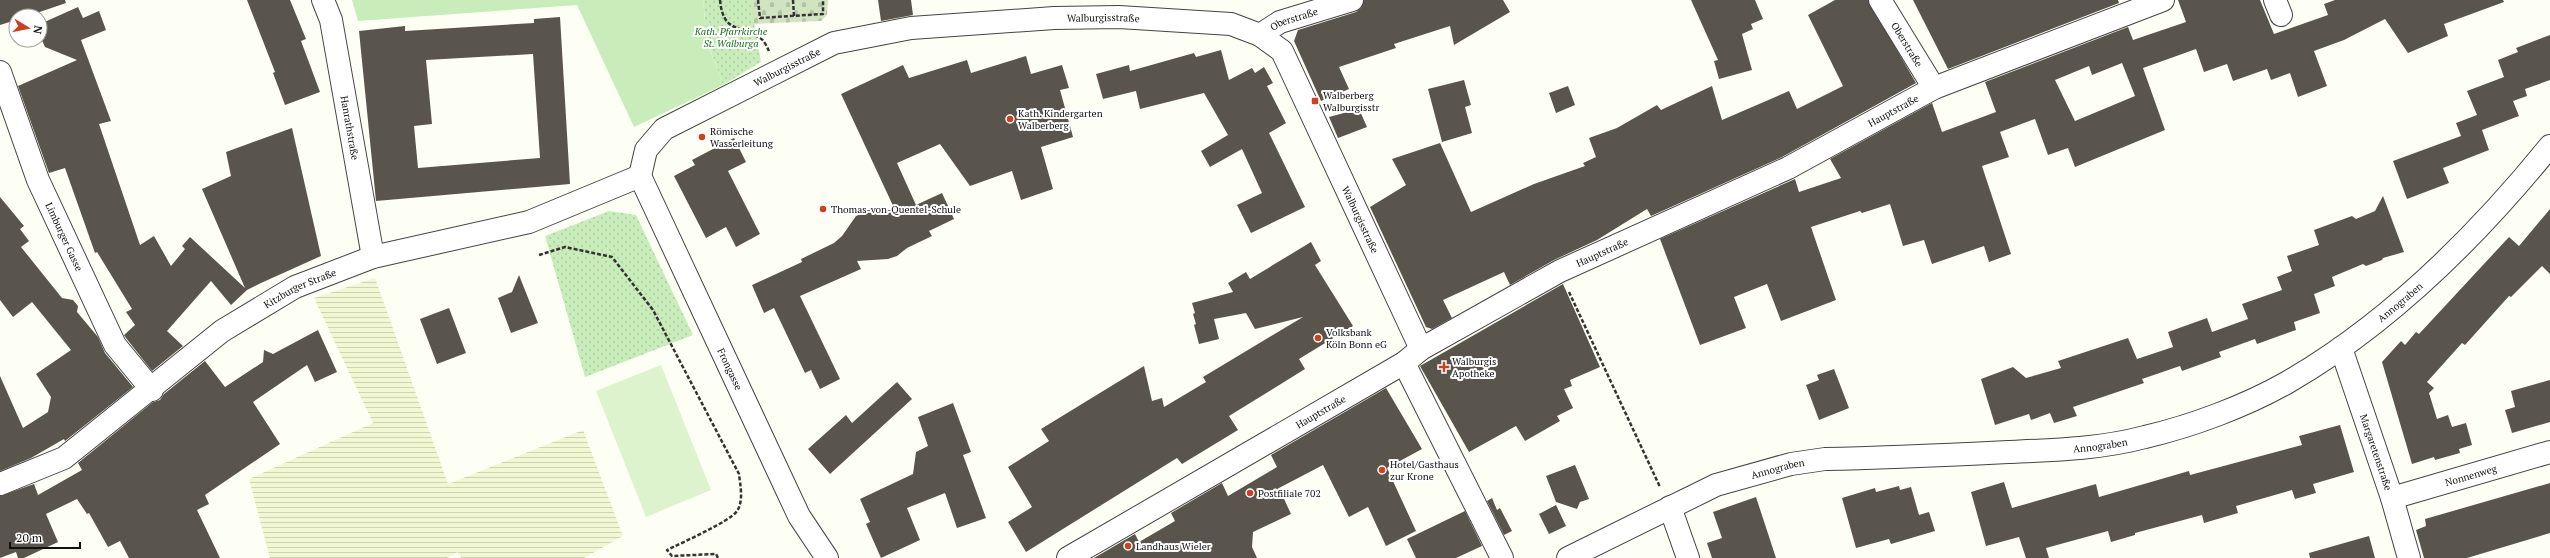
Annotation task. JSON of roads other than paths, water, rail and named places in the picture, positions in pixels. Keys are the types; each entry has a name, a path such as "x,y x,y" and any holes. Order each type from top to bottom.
{"street":[{"name":"Hanrathstraße","path":"323,0 331,20 373,257"},
{"name":"Oberstraße","path":"1260,35 1280,22 1352,0"},
{"name":"Oberstraße","path":"1880,0 1934,88"},
{"name":"Hauptstraße","path":"1068,558 1404,363 1421,349 1560,271 1788,168 1934,88 2163,0"},
{"name":"Walburgisstraße","path":"640,176 646,150 664,129 779,69 834,43 919,27 1054,18 1119,17 1231,24 1260,35 1282,51 1421,349"},
{"name":"Limburger Gasse","path":"0,72 38,180 115,345 152,390"},
{"name":"Annograben","path":"1568,558 1716,485 1791,464 1825,459 2089,448 2145,437 2216,415 2287,382 2341,348 2450,257 2550,146"},
{"name":"Kitzburger Straße","path":"0,484 64,458 152,390 222,331 295,287 373,257 529,222 640,176"},
{"name":"Frongasse","path":"640,176 799,516 827,558"},
{"name":"Margaretenstraße","path":"2341,348 2392,498 2409,558"},
{"path":"1404,363 1502,558"},
{"name":"Nonnenweg","path":"2392,498 2550,452"},
{"path":"1670,507 1688,558"}],"place":[{"name":"Walberberg Walburgisstr","path":"1315,101"},
{"name":"Kath. Kindergarten Walberberg","path":"1010,119"},
{"name":"Römische Wasserleitung","path":"702,137"},
{"name":"Thomas-von-Quentel-Schule","path":"823,209"},
{"name":"Volksbank Köln Bonn eG","path":"1318,338"},
{"name":"Walburgis Apotheke","path":"1444,367"},
{"name":"Hotel/Gasthaus zur Krone","path":"1382,470"},
{"name":"Postfiliale 702","path":"1250,493"},
{"name":"Landhaus Wieler","path":"1128,546"}],"park label":[{"name":"Kath. Pfarrkirche St. Walburga","path":"731,36"}]}
